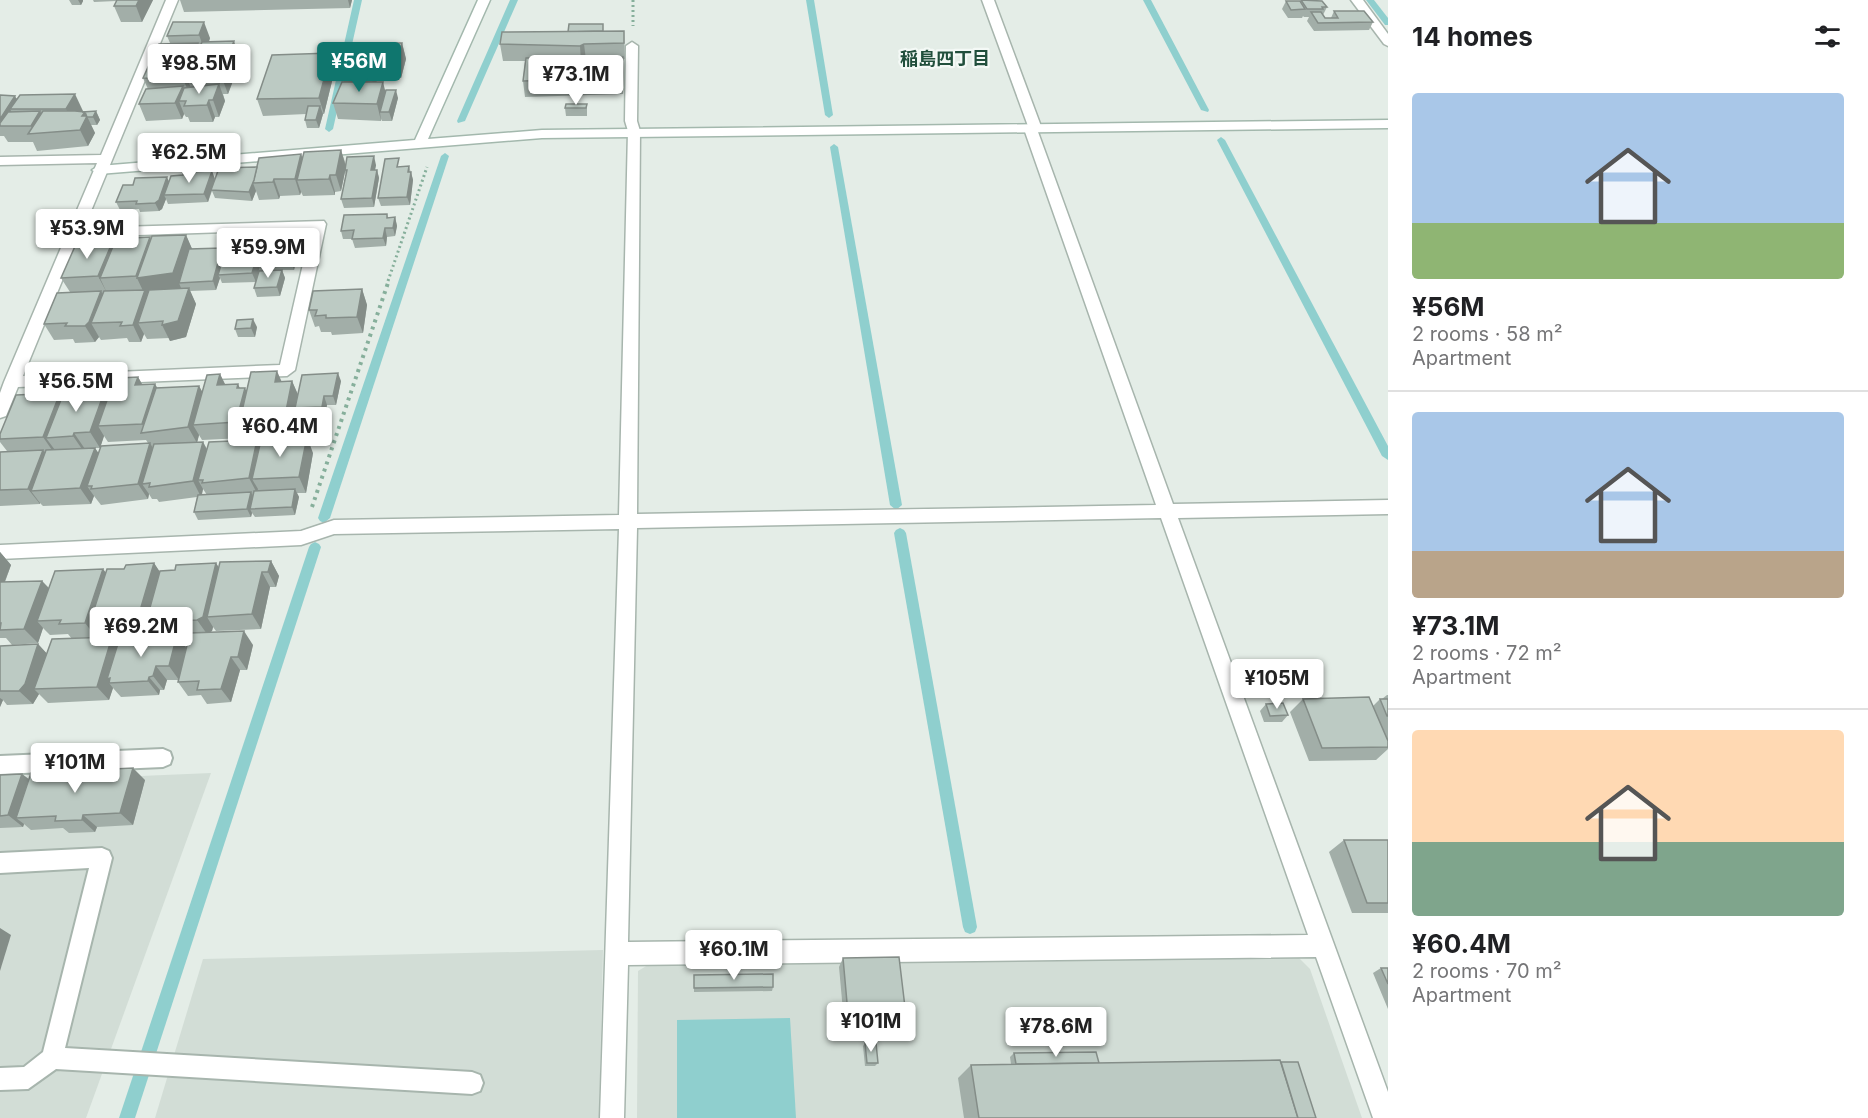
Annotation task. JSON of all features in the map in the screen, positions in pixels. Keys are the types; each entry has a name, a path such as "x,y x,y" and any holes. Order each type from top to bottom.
{"street":[{"path":"0,412 101,165 172,0"},
{"path":"420,145 484,0"},
{"path":"988,0 1385,1118"},
{"path":"1357,0 1388,42"},
{"path":"612,1118 628,521 634,131 631,121 632,46"},
{"path":"0,161 101,165 435,144 542,134 634,131 1388,124"},
{"path":"12,382 287,370 319,224 73,233"},
{"path":"0,552 301,538 334,527 1388,507"},
{"path":"615,954 1324,946"}],"lane":[{"path":"0,765 163,758"},
{"path":"0,863 102,858 52,1058 28,1078 0,1079"},
{"path":"52,1058 472,1083"}],"path":[{"path":"301,538 435,144"}],"shaded area":[{"path":"211,773 86,1118 0,1118 0,782"},
{"path":"603,950 599,1118 155,1118 203,959"},
{"path":"1296,955 1310,969 1362,1118 637,1118 638,971 648,965"}],"water":[{"path":"790,1018 796,1118 677,1118 677,1020"}],"building":[{"path":"117,0 139,0 136,6 114,6"},
{"path":"1301,0 1322,1 1327,7 1307,9"},
{"path":"1286,1 1300,1 1305,9 1291,10"},
{"path":"1334,11 1364,11 1373,22 1318,23 1311,12 1321,12 1325,18 1338,18"},
{"path":"173,22 204,22 199,35 167,36"},
{"path":"569,24 603,24 603,31 568,32"},
{"path":"624,31 624,43 580,46 500,44 502,32"},
{"path":"234,41 228,56 196,57 202,42"},
{"path":"198,43 193,57 152,58 159,44"},
{"path":"351,43 402,43 397,62 374,62 370,72 341,72"},
{"path":"323,47 333,47 331,54 321,53"},
{"path":"331,53 319,98 257,99 272,55"},
{"path":"623,57 622,78 523,81 526,58"},
{"path":"190,62 183,79 143,78 149,65"},
{"path":"228,62 222,78 187,79 193,65"},
{"path":"342,82 383,82 377,104 333,103"},
{"path":"219,84 213,100 209,100 207,105 184,106 186,101 179,101 184,88"},
{"path":"183,86 175,103 139,104 146,89"},
{"path":"386,90 396,90 389,112 380,112"},
{"path":"75,94 66,109 10,109 20,95"},
{"path":"0,95 15,96 0,119"},
{"path":"566,104 587,104 586,108 565,108"},
{"path":"308,106 320,106 316,120 305,120"},
{"path":"40,111 31,126 0,126 8,112"},
{"path":"43,111 85,112 82,116 87,116 80,130 28,134"},
{"path":"96,111 93,117 87,117 85,112 82,112"},
{"path":"341,150 336,175 330,175 329,179 297,180 304,152"},
{"path":"301,154 295,179 274,179 273,182 253,183 259,158"},
{"path":"374,156 371,170 377,170 372,198 341,199 347,170 345,170 347,157"},
{"path":"399,158 397,167 409,166 408,172 411,172 407,197 378,198 385,159"},
{"path":"257,167 249,192 211,190 219,168"},
{"path":"212,171 204,194 164,195 171,176 183,175 184,172"},
{"path":"167,177 159,200 155,203 116,202 123,185 133,185 135,178"},
{"path":"387,214 387,218 395,217 393,228 385,228 383,238 352,239 354,230 341,231 344,215"},
{"path":"298,231 291,261 259,263 268,232"},
{"path":"186,235 173,273 137,278 152,236"},
{"path":"150,237 136,276 100,278 116,239"},
{"path":"112,243 98,276 61,278 76,244"},
{"path":"261,243 252,273 218,275 227,245"},
{"path":"222,248 213,281 179,283 189,249"},
{"path":"282,270 277,287 254,288 259,271"},
{"path":"189,288 178,321 162,325 163,321 138,323 149,290"},
{"path":"362,289 357,317 326,318 326,315 315,316 317,310 309,310 313,291"},
{"path":"145,290 133,325 120,326 122,322 91,323 104,291"},
{"path":"101,291 89,322 85,326 65,326 67,323 44,324 57,293"},
{"path":"253,319 251,328 235,329 237,320"},
{"path":"277,371 275,382 292,381 284,421 239,424 251,372"},
{"path":"338,373 333,396 324,396 322,407 295,408 302,375"},
{"path":"220,374 217,385 238,384 237,388 245,388 236,422 193,425 207,375"},
{"path":"138,377 135,385 155,384 142,424 98,426 112,386 116,386 119,378"},
{"path":"199,386 188,427 141,433 156,388"},
{"path":"105,390 90,432 46,438 64,392"},
{"path":"60,393 43,437 0,439 16,395"},
{"path":"307,437 299,477 252,479 261,440"},
{"path":"257,440 249,478 202,483 203,480 198,480 209,442"},
{"path":"203,442 193,481 149,487 150,483 142,484 154,444"},
{"path":"150,443 138,484 91,489 92,486 87,486 101,446"},
{"path":"95,448 80,488 31,491 46,450"},
{"path":"43,450 28,489 0,490 0,452"},
{"path":"295,489 292,507 250,509 254,491"},
{"path":"251,492 247,509 194,512 198,495"},
{"path":"271,561 268,572 262,572 252,614 207,617 220,562"},
{"path":"154,563 139,614 91,619 107,569 124,569 126,565"},
{"path":"216,563 203,617 197,620 146,622 160,571 175,570 176,565"},
{"path":"103,569 85,623 59,624 61,620 37,621 55,571"},
{"path":"42,581 24,629 0,630 0,582"},
{"path":"244,631 238,657 231,657 221,689 197,690 199,681 178,682 190,633"},
{"path":"177,635 169,666 156,666 153,676 149,677 148,681 109,683 110,678 107,679 120,637"},
{"path":"112,637 97,687 34,689 52,639"},
{"path":"38,644 25,684 19,691 0,691 0,646"},
{"path":"1369,697 1388,741 1388,747 1322,748 1303,699"},
{"path":"1380,699 1388,699 1388,716 1387,716"},
{"path":"1283,703 1288,715 1270,716 1266,704"},
{"path":"133,768 120,813 83,815 82,820 55,821 56,816 16,818 31,773"},
{"path":"22,774 8,815 0,816 0,775"},
{"path":"1344,840 1388,840 1388,903 1367,903"},
{"path":"899,957 907,1024 849,1025 843,958"},
{"path":"1381,968 1388,968 1388,984"},
{"path":"773,974 773,987 694,988 694,975"},
{"path":"865,1043 876,1043 878,1063 867,1063"},
{"path":"1096,1052 1099,1063 1016,1064 1014,1053"},
{"path":"1280,1060 1298,1118 979,1118 971,1065"},
{"path":"1281,1062 1298,1062 1316,1118 1298,1118"}],"waterway":[{"path":"329,129 358,0"},
{"path":"461,121 514,0"},
{"path":"810,0 829,115"},
{"path":"1147,0 1205,110"},
{"path":"1370,0 1388,23"},
{"path":"1221,140 1388,456"},
{"path":"834,147 896,505"},
{"path":"324,518 445,156"},
{"path":"900,533 970,927"},
{"path":"127,1118 315,547"}],"district":[{"name":"稲島四丁目","path":"945,59"}]}
